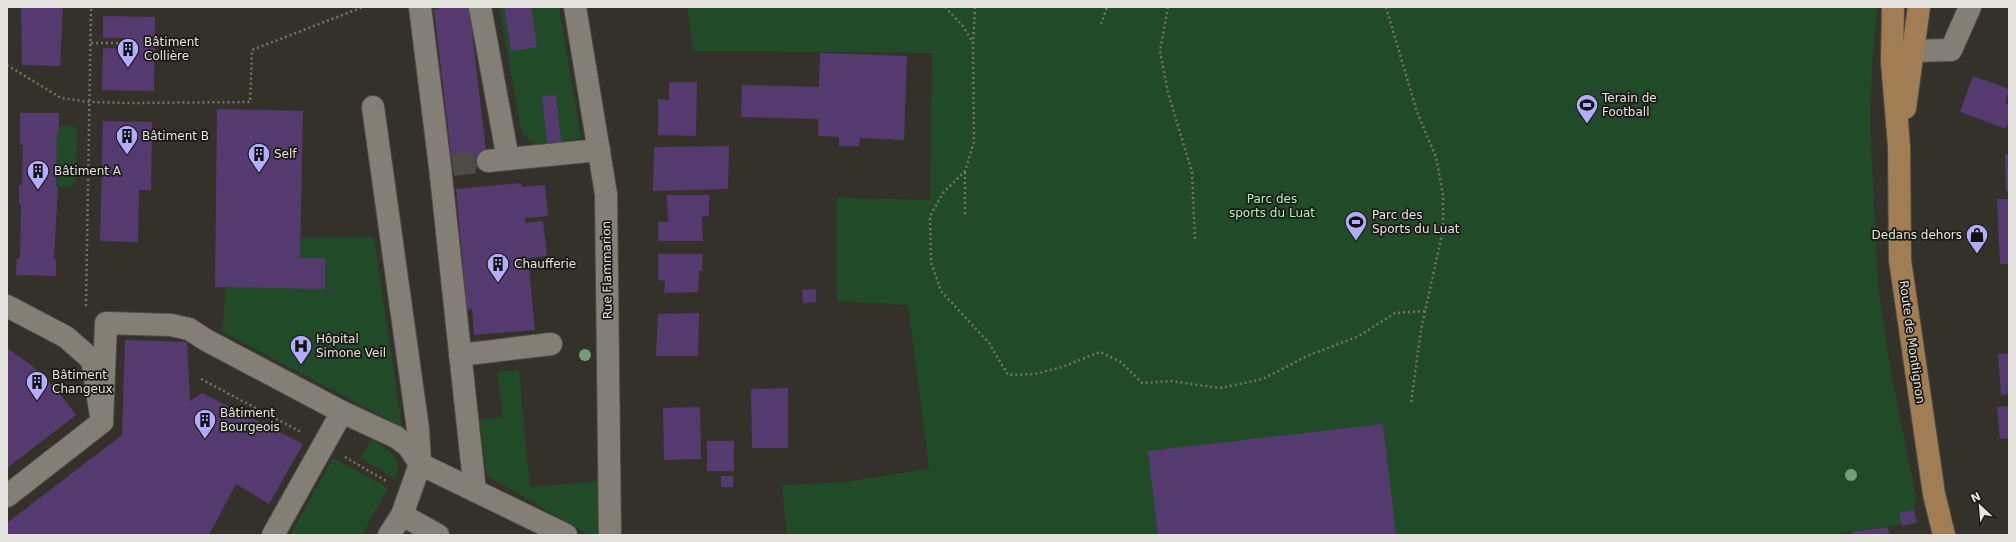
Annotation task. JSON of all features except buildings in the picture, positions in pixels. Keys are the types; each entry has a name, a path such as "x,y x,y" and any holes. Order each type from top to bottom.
{"main road":[{"name":"Route de Montlignon","path":"1893,7 1892,62 1899,146 1900,260 1934,494 1944,535"},
{"name":"Route de Montlignon","path":"1899,146 1918,7"}],"street":[{"path":"420,7 446,166 460,355 475,491"},
{"path":"480,7 498,160 599,150"},
{"name":"Rue Flammarion","path":"575,7 606,194 610,535"},
{"path":"1912,51 1951,50 1970,7"},
{"path":"373,108 418,429 420,464 402,515 389,535"},
{"path":"7,306 66,337 92,360 102,422"},
{"path":"7,496 102,422 106,323 171,325 189,329 206,340 342,412 396,437 408,446 420,464 566,535"},
{"path":"460,355 552,344"},
{"path":"273,535 342,412"},
{"path":"402,515 438,535"}],"path":[{"path":"86,306 91,7"},
{"path":"7,65 61,98 90,102 130,103 250,102 252,50 363,7"},
{"path":"945,7 963,26 974,44"},
{"path":"965,216 965,171 974,142 974,44 976,7"},
{"path":"1101,24 1107,7"},
{"path":"1168,7 1160,51 1168,93 1192,172 1195,240"},
{"path":"1386,7 1417,112 1436,157 1443,195 1443,230 1421,330 1411,403"},
{"path":"91,43 124,43"},
{"path":"965,171 943,193 930,216 931,262 941,291 989,343 1008,375 1035,374 1062,367 1100,352 1121,362 1142,383 1171,381 1220,388 1263,380 1307,356 1359,336 1395,313 1425,311"}],"green space":[{"path":"499,7 559,7 581,138 557,143 538,144 529,140 523,133 521,129"},
{"name":"Parc des Sports du Luat","path":"687,7 1878,7 1873,49 1870,121 1878,284 1891,373 1916,497 1914,510 1917,523 1823,535 787,535 782,485 844,482 929,469 908,305 837,301 837,198 930,200 932,53 693,51"},
{"path":"59,126 73,126 77,129 76,180 71,186 56,187 57,132 59,132"},
{"path":"374,237 402,427 223,332 225,287 325,289 325,258 300,258 301,238"},
{"path":"519,370 530,487 598,481 599,535 589,535 486,475 480,419 503,417 497,372"},
{"path":"371,440 388,450 396,459 398,465 395,479 361,458"},
{"path":"333,458 388,488 362,535 290,535"}],"tunnel":[{"path":"453,165 488,161"}],"place":[{"name":"Bâtiment Collière","path":"128,68"},
{"name":"Terain de Football","path":"1587,124"},
{"name":"Bâtiment B","path":"127,156"},
{"name":"Self","path":"259,174"},
{"name":"Bâtiment A","path":"38,190"},
{"name":"Parc des Sports du Luat","path":"1356,242"},
{"name":"Dedans dehors","path":"1977,254"},
{"name":"Chaufferie","path":"498,284"},
{"name":"Hôpital Simone Veil","path":"301,366"},
{"name":"Bâtiment Changeux","path":"37,402"},
{"name":"Bâtiment Bourgeois","path":"205,440"}],"park label":[{"name":"Parc des sports du Luat","path":"1272,206"}]}
